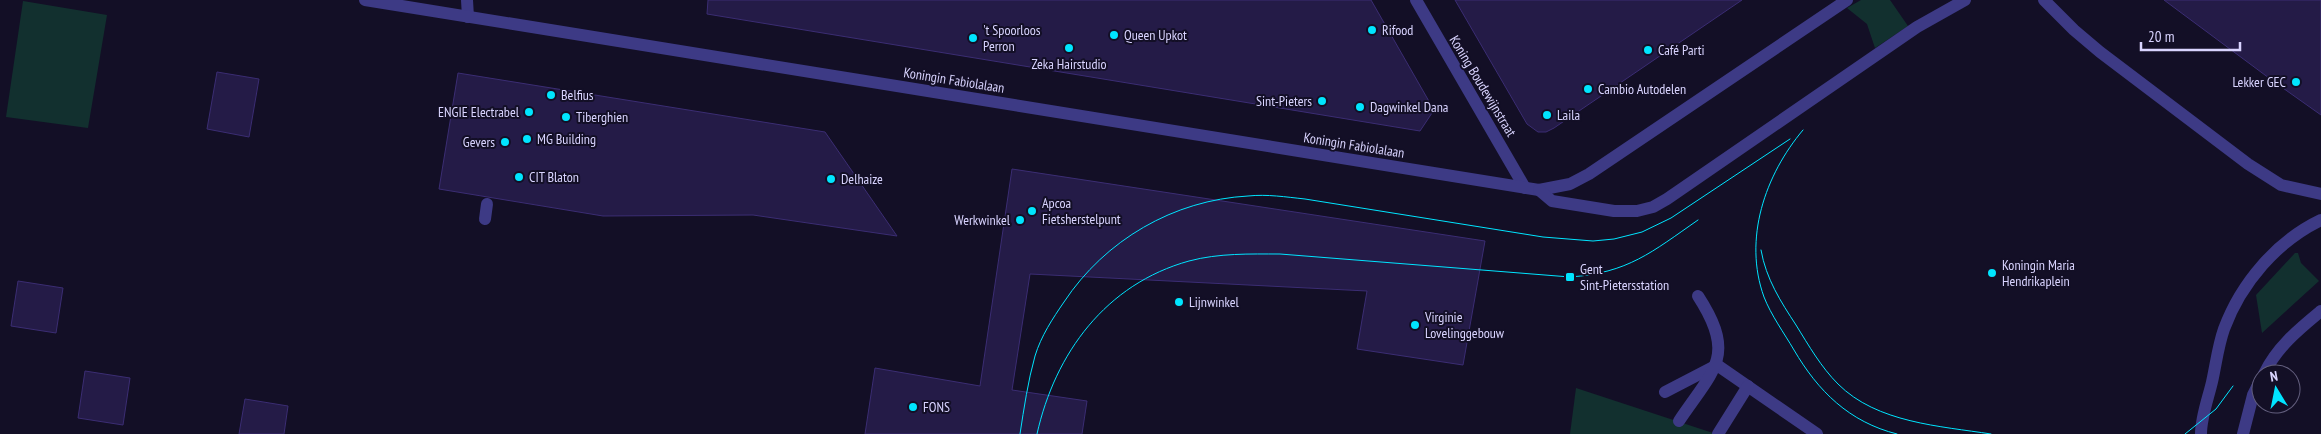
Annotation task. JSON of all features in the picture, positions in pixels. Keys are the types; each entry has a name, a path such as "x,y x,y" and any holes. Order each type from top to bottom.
{"street":[{"name":"Koningin Fabiolalaan","path":"365,0 1539,190"},
{"path":"467,0 468,17"},
{"name":"Koning Boudewijnstraat","path":"1416,0 1526,188"},
{"path":"1539,190 1570,184 1605,163 1847,0"},
{"path":"1539,190 1552,201 1604,210 1637,211 1653,207 1668,199 1917,27 1965,0"},
{"path":"2044,0 2074,30 2100,52 2248,164 2281,185 2321,194"},
{"path":"485,219 486,204"},
{"path":"2201,434 2224,330 2236,303 2255,272 2309,226 2321,220"},
{"path":"1679,421 1717,365 1719,349 1716,329 1698,296"},
{"path":"2270,364 2277,352 2295,332 2321,312"},
{"path":"1717,365 1748,386 1801,430 1817,434"},
{"path":"1665,392 1717,365"},
{"path":"1718,434 1748,386"},
{"path":"2243,434 2251,406"}],"green space":[{"path":"1861,0 1890,0 1908,26 1875,48 1867,24 1847,8"},
{"path":"23,1 107,15 88,128 6,117"},
{"path":"2295,253 2298,253 2301,263 2319,281 2262,333 2256,295"},
{"path":"1576,388 1716,434 1570,434"}],"building":[{"path":"708,0 1371,0 1434,110 1420,131 707,14"},
{"path":"1455,0 1742,0 1554,128 1546,132 1538,132 1527,124"},
{"path":"2164,0 2321,0 2321,115 2273,81"},
{"path":"217,72 259,79 249,137 207,129"},
{"path":"458,73 825,132 897,236 753,215 603,216 439,189"},
{"name":"Virginie Lovelinggebouw","path":"1012,169 1485,241 1463,365 1357,349 1367,291 1030,274 1012,390 1087,401 1082,434 865,434 875,368 980,386"},
{"path":"18,281 63,288 56,333 11,326"},
{"path":"85,371 130,378 123,425 78,418"},
{"path":"245,399 288,406 284,434 239,434"}],"tram line":[{"path":"1803,130 1778,167 1768,187 1761,209 1756,253 1758,275 1764,297 1803,365 1824,391 1836,403 1864,422 1897,434"},
{"path":"1020,434 1035,356 1044,334 1060,308 1081,280 1100,260 1121,242 1144,227 1168,215 1221,199 1269,196 1305,199 1543,237 1593,241 1614,239 1642,232 1671,218 1790,139"},
{"path":"1037,434 1045,404 1057,376 1071,350 1089,326 1109,304 1133,286 1159,272 1189,261 1223,255 1280,254 1570,277 1590,275 1624,266 1653,251 1698,220"},
{"path":"1761,250 1766,271 1785,308 1821,363 1838,384 1854,397 1871,407 1910,421 1991,434"},
{"path":"2185,434 2216,409 2233,386"}],"place":[{"name":"Rifood","path":"1372,30"},
{"name":"Queen Upkot","path":"1114,35"},
{"name":"'t Spoorloos Perron","path":"973,38"},
{"name":"Zeka Hairstudio","path":"1069,48"},
{"name":"Café Parti","path":"1648,50"},
{"name":"Lekker GEC","path":"2296,82"},
{"name":"Cambio Autodelen","path":"1588,89"},
{"name":"Belfius","path":"551,95"},
{"name":"Sint-Pieters","path":"1322,101"},
{"name":"Dagwinkel Dana","path":"1360,107"},
{"name":"ENGIE Electrabel","path":"529,112"},
{"name":"Laila","path":"1547,115"},
{"name":"Tiberghien","path":"566,117"},
{"name":"MG Building","path":"527,139"},
{"name":"Gevers","path":"505,142"},
{"name":"CIT Blaton","path":"519,177"},
{"name":"Delhaize","path":"831,179"},
{"name":"Apcoa Fietsherstelpunt","path":"1032,211"},
{"name":"Werkwinkel","path":"1020,220"},
{"name":"Koningin Maria Hendrikaplein","path":"1992,273"},
{"name":"Gent Sint-Pietersstation","path":"1570,277"},
{"name":"Lijnwinkel","path":"1179,302"},
{"name":"Virginie Lovelinggebouw","path":"1415,325"},
{"name":"FONS","path":"913,407"}]}
